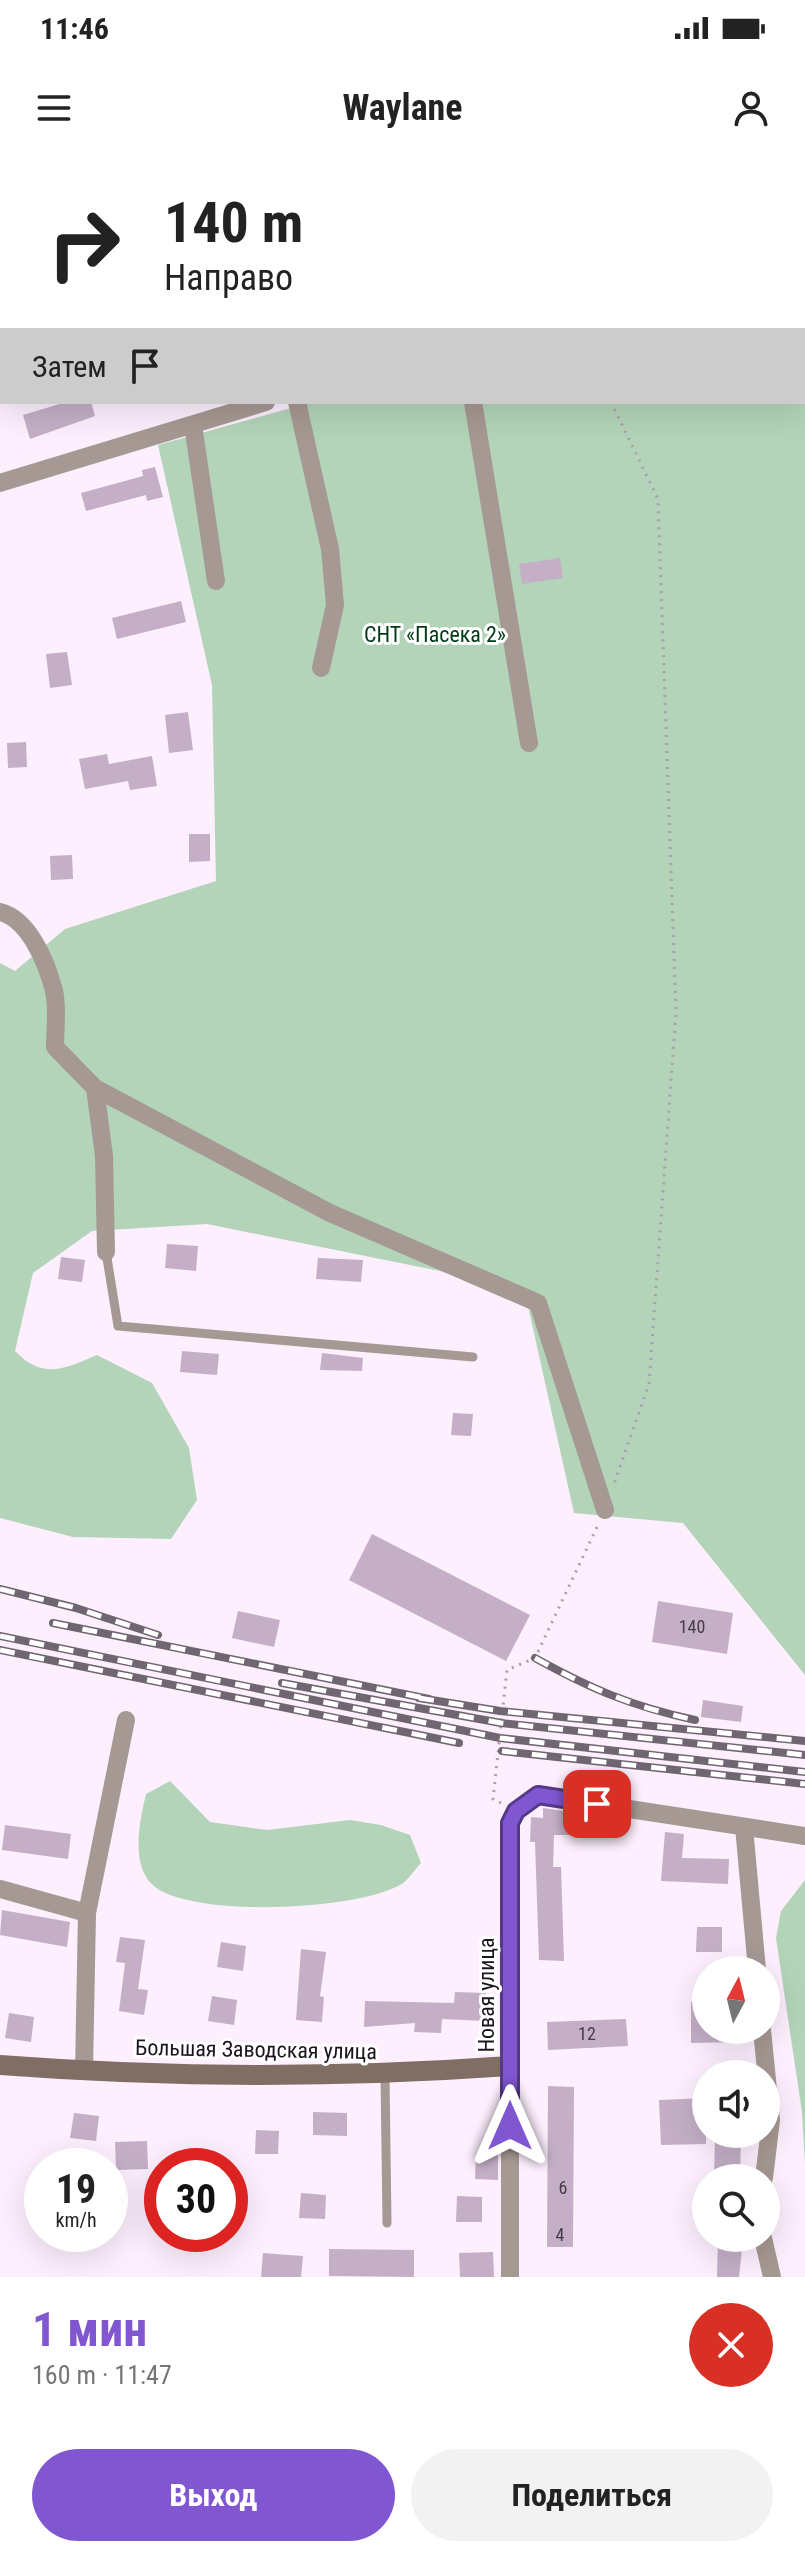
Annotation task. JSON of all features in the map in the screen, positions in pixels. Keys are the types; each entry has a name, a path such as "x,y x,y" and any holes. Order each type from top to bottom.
{"street":[{"path":"0,483 260,404"},
{"path":"297,404 330,549 334,591 335,605 321,668"},
{"path":"473,404 529,743"},
{"path":"193,425 216,581"},
{"path":"0,912 13,915 30,933 55,992 55,1047 95,1088 330,1213 538,1303 605,1510"},
{"path":"95,1088 104,1156 106,1252"},
{"path":"84,2071 87,1913 126,1720"},
{"path":"516,1811 538,1795 805,1836"},
{"name":"Новая улица","path":"510,2277 510,1823 516,1811"},
{"path":"744,1827 756,1956"},
{"path":"0,1889 87,1913"},
{"path":"763,2044 771,2120 766,2164"},
{"name":"Большая Заводская улица","path":"0,2065 84,2071 385,2075 510,2066"},
{"path":"766,2252 772,2277"}],"lane":[{"path":"106,1252 118,1326 473,1357"},
{"path":"385,2075 387,2223"}],"path":[{"path":"516,1811 493,1799 507,1670 535,1658 605,1510 649,1384 676,1013 658,499 612,404"}],"green space":[{"name":"СНТ «Пасека 2»","path":"306,404 805,404 805,1675 683,1523 574,1513 524,1288 207,1224 92,1231 33,1273 15,1351 35,1366 45,1369 64,1368 97,1355 152,1383 189,1448 197,1500 171,1539 73,1537 0,1518 0,963 15,971 65,929 216,881 212,685 158,445"},
{"path":"170,1781 210,1822 267,1830 350,1820 381,1825 410,1835 421,1863 400,1885 378,1894 314,1905 239,1907 176,1897 155,1887 147,1878 138,1843 146,1794"},
{"path":"805,1880 805,2164 802,2112 776,1938 781,1911"}],"building":[{"path":"59,404 92,404 95,416 30,439 23,415"},
{"path":"155,467 163,497 147,501 146,495 86,511 81,493 143,476 142,470"},
{"path":"560,558 563,578 522,584 519,564"},
{"path":"181,601 186,622 117,639 112,618"},
{"path":"67,652 72,685 50,688 46,654"},
{"path":"188,712 193,750 169,753 165,715"},
{"path":"26,742 27,767 8,768 7,743"},
{"path":"107,754 109,764 152,756 157,786 130,790 128,781 85,789 79,759"},
{"path":"189,834 210,834 210,861 189,862"},
{"path":"72,855 73,879 51,880 50,856"},
{"path":"167,1244 198,1246 196,1271 165,1268"},
{"path":"61,1257 85,1260 82,1282 58,1279"},
{"path":"318,1258 363,1260 361,1282 316,1279"},
{"path":"182,1351 219,1354 217,1375 180,1372"},
{"path":"322,1353 363,1358 362,1371 320,1370"},
{"path":"453,1413 473,1414 471,1436 451,1435"},
{"path":"372,1534 530,1615 506,1661 349,1580"},
{"path":"658,1601 733,1613 727,1654 652,1642"},
{"path":"238,1611 280,1620 274,1647 232,1638"},
{"path":"703,1700 743,1706 741,1722 701,1717"},
{"path":"543,1808 579,1813 578,1835 554,1835 553,1867 561,1867 564,1961 539,1960 535,1842 530,1842 531,1817 543,1818"},
{"path":"5,1825 71,1834 68,1859 2,1850"},
{"path":"665,1832 684,1834 682,1858 729,1859 728,1884 661,1881"},
{"path":"2,1910 70,1922 67,1947 0,1935"},
{"path":"697,1927 722,1927 722,1952 696,1952"},
{"path":"120,1937 145,1940 138,1989 148,1990 144,2015 119,2011 125,1963 116,1962"},
{"path":"221,1942 246,1946 243,1971 217,1967"},
{"path":"301,1949 326,1952 320,1996 324,1997 322,2022 296,2020"},
{"path":"455,1992 486,1993 485,2021 442,2019 441,2033 414,2032 415,2023 364,2027 365,2001 454,2003"},
{"path":"212,1996 237,2000 234,2025 208,2021"},
{"path":"691,2002 692,2002 692,2043"},
{"path":"9,2013 34,2017 31,2042 5,2038"},
{"path":"626,2019 628,2046 548,2050 547,2022"},
{"path":"548,2086 574,2087 573,2247 547,2247"},
{"path":"692,2099 692,2144 661,2145 659,2100"},
{"path":"313,2112 347,2113 347,2136 313,2135"},
{"path":"74,2113 99,2116 96,2141 70,2138"},
{"path":"256,2130 279,2131 278,2154 255,2154"},
{"path":"147,2141 144,2169 128,2170 128,2148 115,2148 115,2142"},
{"path":"715,2148 741,2148 740,2164 714,2164"},
{"path":"476,2154 498,2154 498,2180 475,2179"},
{"path":"301,2193 326,2195 325,2219 299,2218"},
{"path":"457,2196 482,2197 482,2222 456,2222"},
{"path":"329,2249 414,2250 414,2277 329,2276"},
{"path":"493,2252 494,2277 460,2277 459,2253"},
{"path":"718,2252 742,2252 739,2277 717,2277"},
{"path":"263,2253 303,2256 301,2277 261,2277"}],"railway":[{"path":"0,1589 76,1608 158,1635"},
{"path":"53,1623 429,1699"},
{"path":"0,1636 500,1738 805,1772"},
{"path":"0,1650 459,1743"},
{"path":"535,1658 612,1695 695,1720"},
{"path":"282,1683 501,1723 805,1755"},
{"path":"419,1698 500,1711 805,1741"},
{"path":"502,1751 805,1784"}],"route":[{"path":"510,2126 510,1823 516,1811 538,1795 597,1804"}]}
